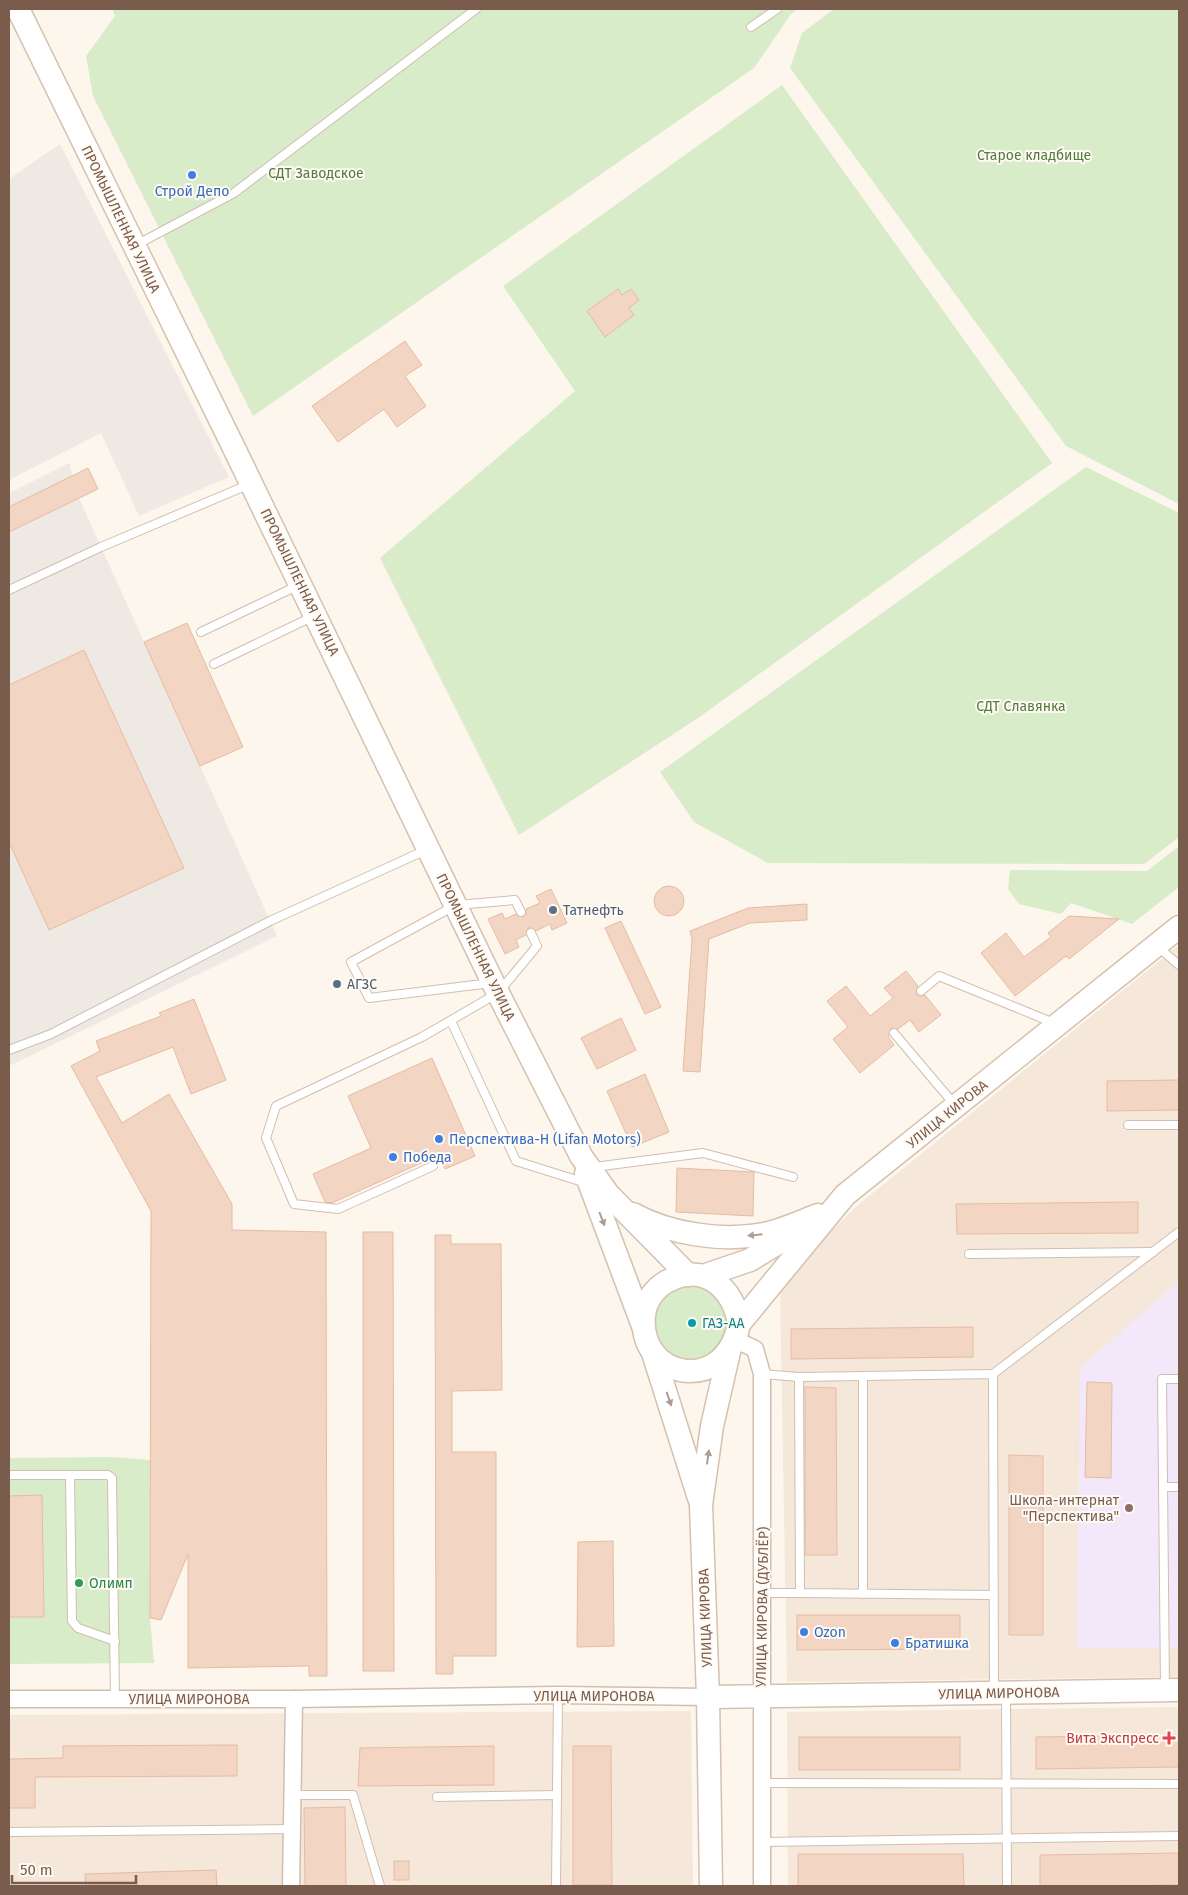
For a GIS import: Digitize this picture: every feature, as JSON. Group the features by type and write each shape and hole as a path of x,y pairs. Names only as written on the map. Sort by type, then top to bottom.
{"main road":[{"name":"ПРОМЫШЛЕННАЯ УЛИЦА","path":"18,9 301,584 586,1170"},
{"name":"УЛИЦА КИРОВА","path":"710,1886 708,1696 701,1505 712,1426 735,1339 845,1195 1179,927"},
{"path":"586,1170 623,1209 696,1276 718,1283 730,1294 737,1308 735,1339 719,1362 706,1369 692,1371 671,1366 653,1353"},
{"path":"586,1170 643,1326 646,1340 653,1353 701,1505"},
{"path":"643,1326 644,1311 655,1291 674,1278 696,1276 750,1260 781,1243 845,1195"},
{"path":"623,1209 645,1221 667,1228 704,1234 741,1236 763,1234 790,1227 818,1215"},
{"name":"УЛИЦА МИРОНОВА","path":"708,1696 1172,1691"}],"street":[{"name":"УЛИЦА КИРОВА (ДУБЛЁР)","path":"735,1339 755,1350 762,1374 763,1593 760,1696 762,1886"},
{"name":"УЛИЦА МИРОНОВА","path":"9,1699 294,1699 558,1695 708,1696"},
{"path":"291,1886 294,1699"}],"lane":[{"path":"134,246 234,193 476,9"},
{"path":"751,27 777,9"},
{"path":"9,590 101,547 251,483"},
{"path":"201,632 301,584"},
{"path":"214,664 316,615"},
{"path":"9,1050 51,1034 270,921 429,848"},
{"path":"496,988 369,998 352,962 456,904 515,900 521,912"},
{"path":"433,1166 338,1209 294,1204 266,1138 276,1106 422,1037 451,1021 496,988 537,946 531,933"},
{"path":"1156,946 1179,965"},
{"path":"922,990 939,976 1058,1025"},
{"path":"451,1021 516,1161 586,1170 703,1153 793,1177"},
{"path":"894,1033 956,1107"},
{"path":"1128,1125 1179,1125"},
{"path":"762,1374 799,1377 993,1374 1179,1232"},
{"path":"968,1254 1153,1252"},
{"path":"993,1374 992,1595 1006,1784 1007,1886"},
{"path":"863,1376 863,1594"},
{"path":"799,1377 800,1593"},
{"path":"1172,1691 1163,1487 1162,1379 1179,1379"},
{"path":"70,1474 72,1620 78,1628 115,1641"},
{"path":"9,1475 108,1475 113,1481 115,1699"},
{"path":"1163,1487 1179,1487"},
{"path":"763,1593 992,1595"},
{"path":"556,1886 558,1695"},
{"path":"760,1783 1179,1784"},
{"path":"292,1796 353,1795 380,1886"},
{"path":"437,1797 557,1795"},
{"path":"9,1832 292,1829"},
{"path":"761,1842 1007,1840 1179,1836"}],"shaded area":[{"path":"60,144 229,477 139,516 101,433 9,480 9,179"},
{"path":"69,463 79,498 277,936 9,1066 9,493"},
{"path":"1179,945 1179,1677 787,1682 780,1291 812,1250 857,1206"},
{"name":"Школа-интернат \"Перспектива\"","path":"1179,1281 1179,1648 1077,1648 1080,1368"},
{"path":"1179,1707 1179,1886 788,1886 787,1712"},
{"path":"691,1711 693,1886 9,1886 9,1715"}],"green space":[{"name":"СДТ Заводское","path":"112,9 798,9 791,14 754,68 253,416 93,96 86,56 115,16"},
{"name":"Старое кладбище","path":"834,9 1179,9 1179,504 1066,446 790,68 802,33"},
{"path":"782,85 1052,463 698,718 519,835 380,558 575,391 503,286"},
{"name":"СДТ Славянка","path":"1086,467 1179,513 1179,837 1144,864 768,863 694,822 660,772"},
{"path":"1179,846 1179,887 1132,924 1071,903 1061,914 1019,904 1008,889 1010,870 1147,871"},
{"path":"690,1286 704,1289 716,1297 724,1309 727,1323 724,1337 716,1349 704,1357 690,1360 676,1357 664,1349 656,1337 653,1323 656,1309 664,1297 676,1289"},
{"name":"Олимп","path":"113,1457 150,1460 150,1618 154,1663 9,1664 9,1458"}],"building":[{"path":"618,289 622,295 631,289 639,300 629,308 634,315 605,337 587,311"},
{"path":"405,341 422,365 405,376 426,406 397,427 384,409 338,442 312,406"},
{"path":"88,468 98,489 9,532 9,507"},
{"path":"187,623 243,747 200,766 144,642"},
{"path":"84,650 184,868 49,930 9,842 9,685"},
{"path":"669,886 680,890 684,901 680,912 669,916 658,912 654,901 658,890"},
{"path":"551,889 567,923 552,930 550,924 536,931 528,928 526,935 516,940 519,947 505,954 488,919 502,913 505,919 516,914 523,917 526,915 526,909 540,903 536,896"},
{"path":"807,904 807,920 750,923 709,939 700,1072 683,1071 692,939 690,931 748,908"},
{"path":"1069,916 1119,919 1069,959 1066,956 1015,996 981,953 1006,933 1024,957 1051,937 1048,933"},
{"path":"621,921 661,1007 645,1014 605,928"},
{"path":"906,971 918,986 916,994 920,996 925,995 941,1015 919,1032 910,1020 898,1029 891,1028 888,1037 894,1045 860,1073 833,1039 848,1027 827,1001 846,986 870,1016 893,998 884,988"},
{"path":"194,999 226,1080 191,1094 173,1047 96,1077 122,1123 169,1094 232,1204 232,1230 326,1232 327,1676 309,1676 309,1666 188,1668 188,1554 161,1620 150,1618 151,1211 71,1066 100,1051 96,1041 161,1016 159,1013"},
{"path":"621,1018 636,1050 597,1069 581,1038"},
{"path":"432,1058 475,1156 445,1169 439,1155 332,1203 325,1202 313,1174 371,1148 348,1096"},
{"path":"645,1074 669,1132 632,1147 607,1091"},
{"path":"1179,1080 1179,1110 1107,1111 1107,1081"},
{"path":"677,1168 754,1172 753,1216 676,1212"},
{"path":"1138,1202 1138,1233 957,1234 956,1204"},
{"path":"363,1232 393,1232 394,1671 363,1671"},
{"path":"435,1235 451,1235 451,1244 501,1244 502,1390 452,1391 452,1452 496,1452 496,1656 453,1656 453,1674 436,1674"},
{"path":"973,1327 973,1357 791,1359 791,1329"},
{"path":"1087,1382 1112,1383 1111,1478 1085,1477"},
{"path":"805,1387 836,1388 837,1555 805,1555"},
{"path":"1009,1455 1043,1456 1043,1635 1009,1635"},
{"path":"42,1495 44,1617 9,1617 9,1496"},
{"path":"613,1541 614,1646 577,1647 578,1542"},
{"path":"797,1615 960,1615 960,1649 797,1650"},
{"path":"1179,1735 1179,1767 1036,1769 1036,1737"},
{"path":"799,1737 960,1737 960,1770 799,1770"},
{"path":"237,1745 237,1776 35,1777 35,1808 9,1808 9,1759 63,1758 63,1746"},
{"path":"494,1746 494,1785 358,1786 360,1748"},
{"path":"573,1746 611,1746 612,1885 573,1885"},
{"path":"345,1807 346,1886 305,1886 304,1808"},
{"path":"1179,1853 1179,1885 1040,1886 1040,1855"},
{"path":"798,1854 963,1854 964,1886 798,1886"},
{"path":"394,1861 409,1861 409,1880 394,1880"},
{"path":"216,1870 217,1886 86,1886 85,1874"}],"place":[{"name":"Строй Депо","path":"192,175"},
{"name":"Татнефть","path":"553,910"},
{"name":"АГЗС","path":"337,984"},
{"name":"Перспектива-Н (Lifan Motors)","path":"439,1139"},
{"name":"Победа","path":"393,1157"},
{"name":"ГАЗ-АА","path":"692,1323"},
{"name":"Школа-интернат \"Перспектива\"","path":"1129,1508"},
{"name":"Олимп","path":"79,1583"},
{"name":"Ozon","path":"804,1632"},
{"name":"Братишка","path":"895,1643"},
{"name":"Вита Экспресс","path":"1169,1738"}]}
